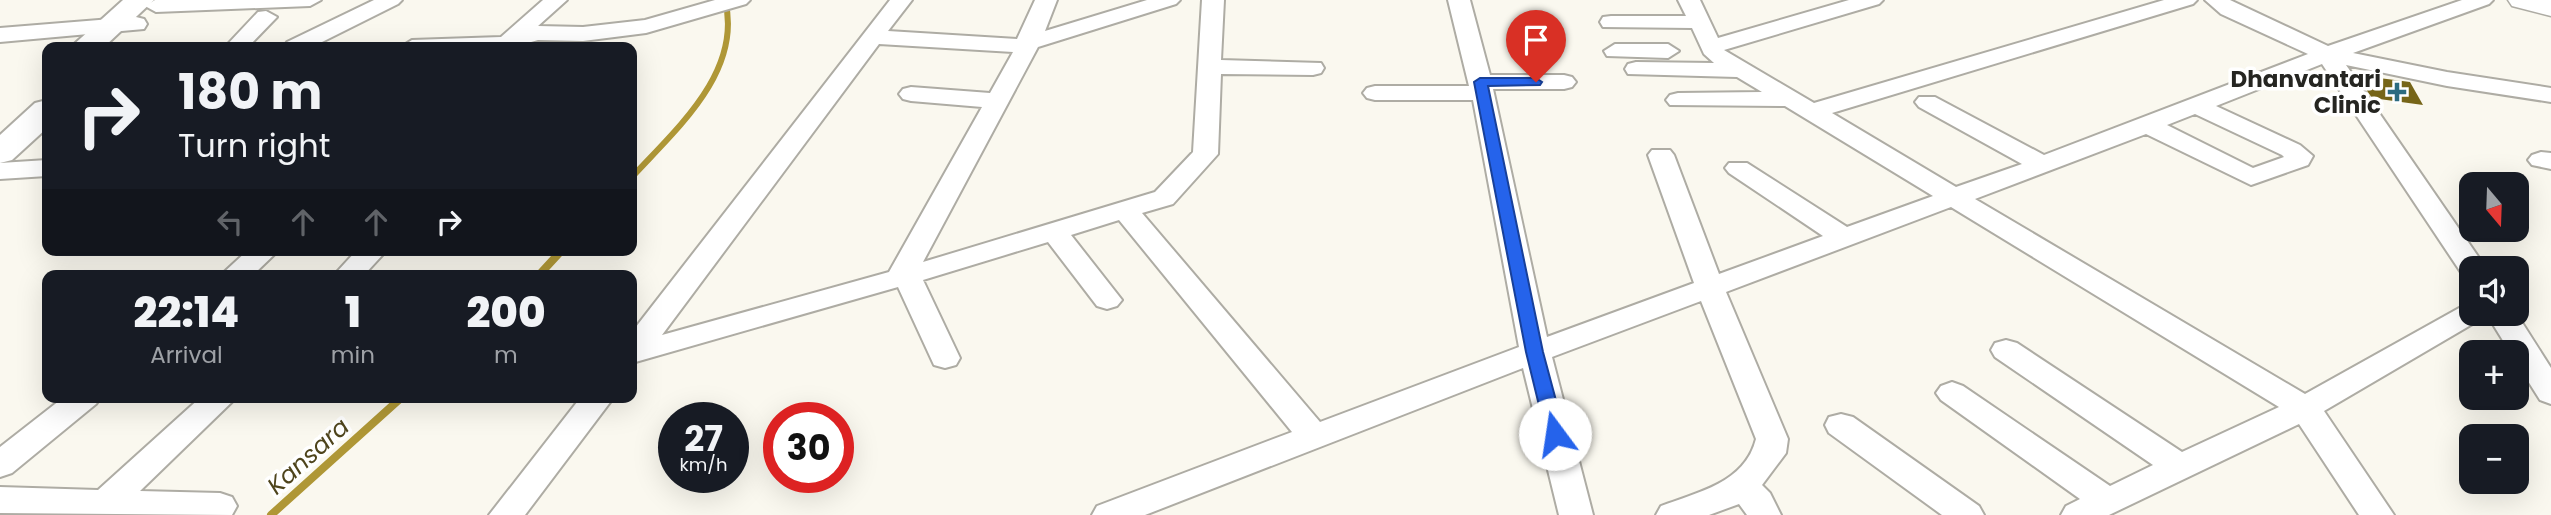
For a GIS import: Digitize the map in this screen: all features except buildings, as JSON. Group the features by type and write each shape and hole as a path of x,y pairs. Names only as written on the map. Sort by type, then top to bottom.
{"highway":[{"path":"94,42 136,17"},
{"path":"0,153 30,122 42,93"}],"main road":[{"path":"2521,0 2551,8"}],"street":[{"path":"0,35 136,17 310,0"},
{"path":"289,42 327,0"},
{"path":"305,42 391,0"},
{"path":"507,42 556,0"},
{"path":"511,42 536,33 579,41 646,26 739,0"},
{"path":"637,346 901,0"},
{"path":"903,277 1029,43 1046,0"},
{"path":"873,37 1018,46 1169,0"},
{"path":"637,352 903,277 1164,198 1205,154 1213,0"},
{"path":"1460,0 1482,88 1535,352 1576,515"},
{"path":"1615,51 1712,49 1872,0"},
{"path":"1678,100 1800,106 2187,0 2223,5 2327,54 2447,79 2551,95"},
{"path":"1109,515 1535,352 2043,165 2327,54 2482,0"},
{"path":"1611,22 1694,11 1712,49 1742,70 2305,408 2377,515"},
{"path":"241,42 266,17"},
{"path":"2327,54 2464,256"},
{"path":"1209,67 1313,68"},
{"path":"1636,69 1742,70"},
{"path":"1375,93 1564,82"},
{"path":"911,94 997,101"},
{"path":"1927,102 2043,165"},
{"path":"2147,125 2251,177 2299,160 2300,156 2291,150 2196,106"},
{"path":"1661,155 1710,288 1772,439 1769,453 1740,490 1673,515"},
{"path":"0,171 42,168"},
{"path":"1738,168 1845,238"},
{"path":"1125,210 1314,437"},
{"path":"1054,232 1107,300"},
{"path":"241,270 258,256"},
{"path":"353,270 367,256"},
{"path":"903,277 945,358"},
{"path":"1952,393 2093,508 2305,408 2459,320"},
{"path":"2509,326 2551,393"},
{"path":"2006,350 2180,467"},
{"path":"0,465 78,403"},
{"path":"106,503 214,403"},
{"path":"506,515 593,403"},
{"path":"1841,425 1967,515"},
{"path":"1740,490 1751,493 1759,501 1764,515"},
{"path":"0,500 220,506"}],"waterway":[{"name":"Kansara","path":"637,172 686,119 715,75 724,51 728,26 725,0"},
{"name":"Kansara","path":"544,270 556,256"},
{"name":"Kansara","path":"271,515 395,403"}],"place":[{"name":"Dhanvantari Clinic","path":"2397,92"}],"route":[{"path":"1536,82 1480,82 1492,129 1535,352 1555,434"}]}
